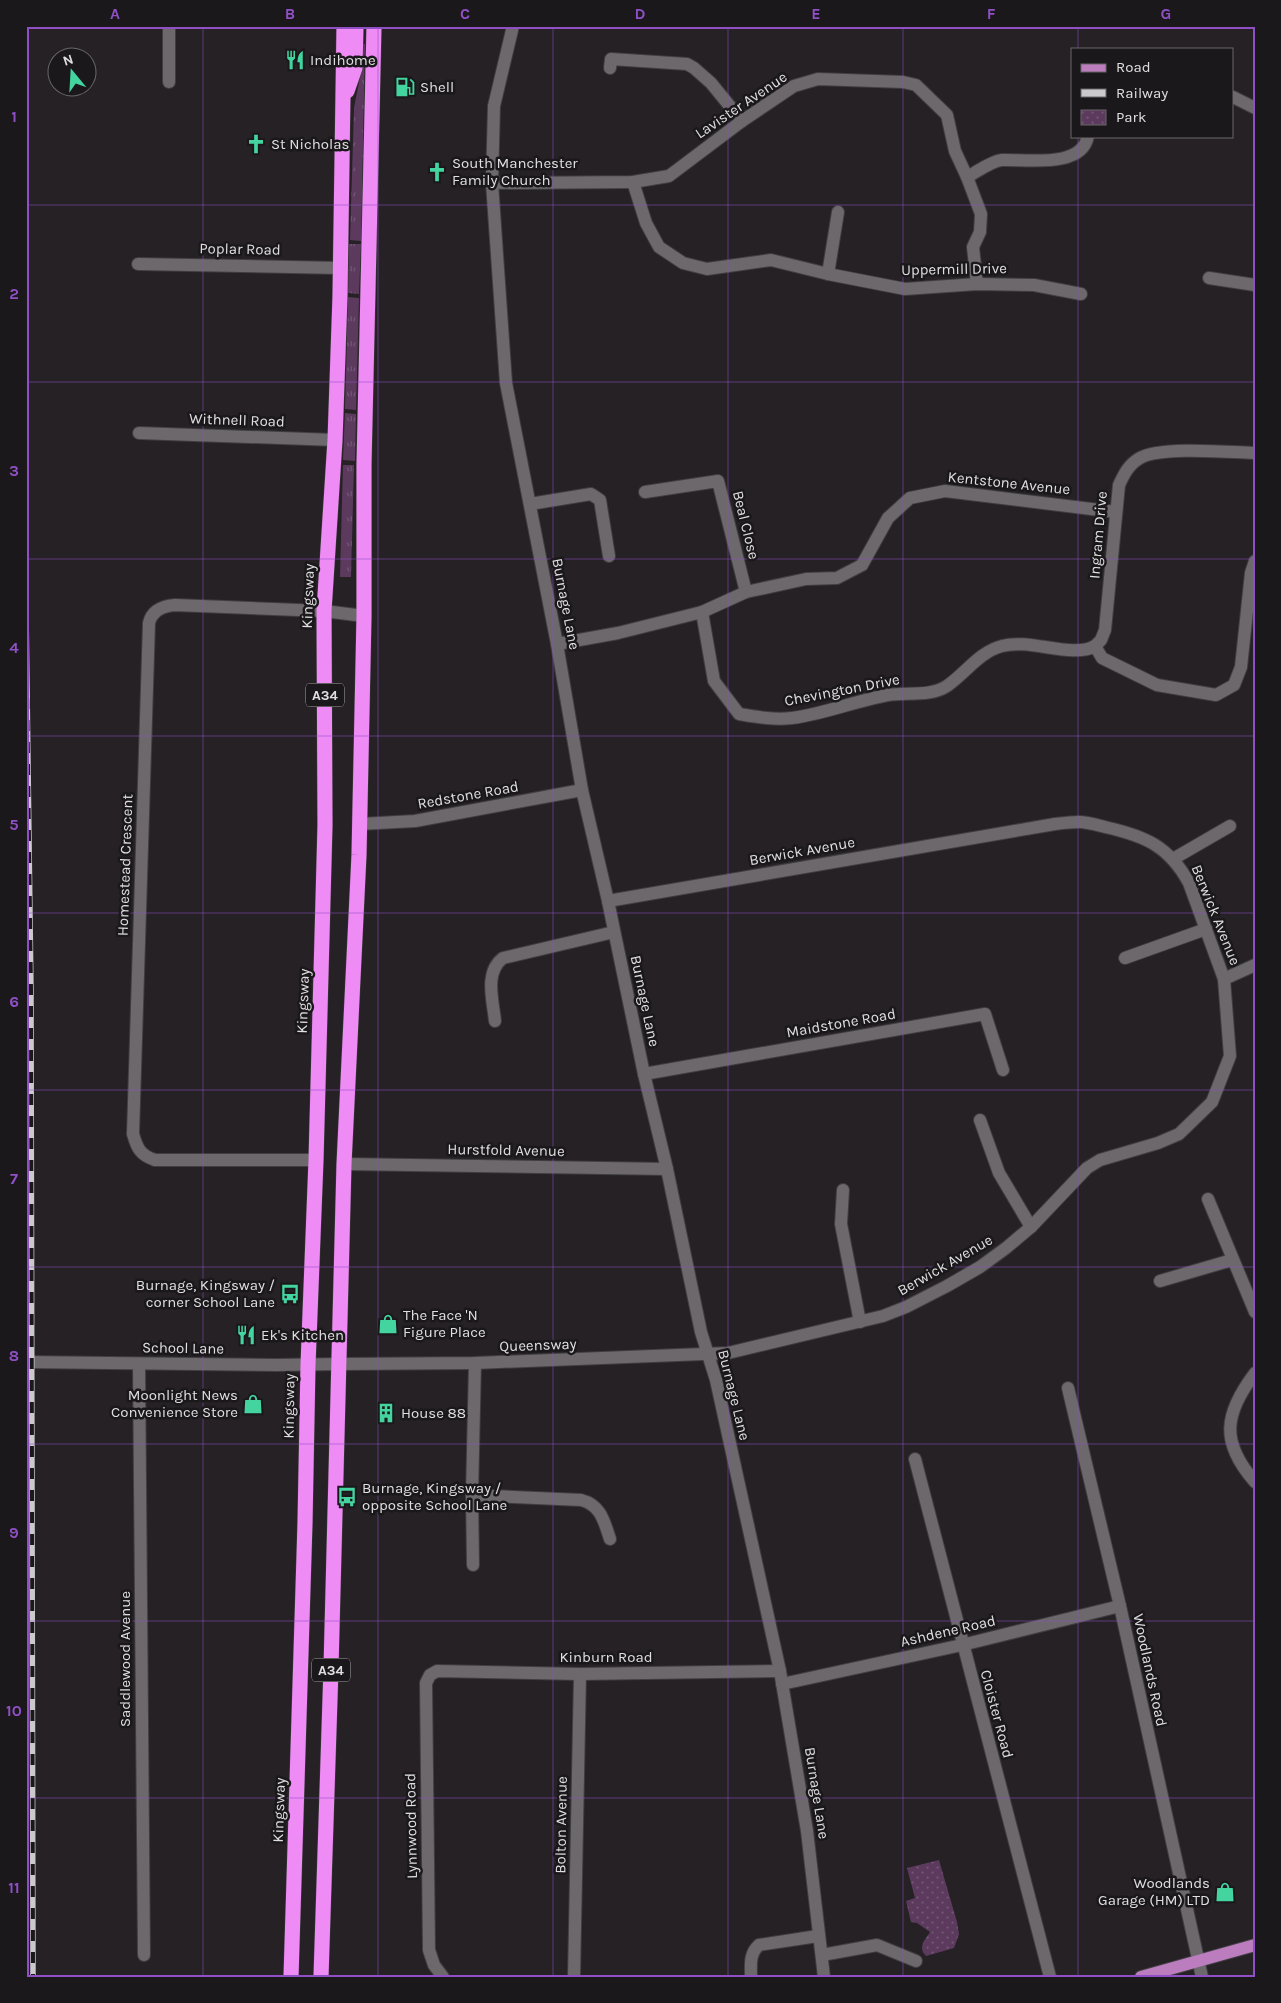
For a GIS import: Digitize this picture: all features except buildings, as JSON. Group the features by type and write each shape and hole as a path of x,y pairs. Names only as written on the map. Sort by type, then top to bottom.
{"highway":[{"name":"Kingsway","path":"291,1977 325,825 324,611 335,440 344,26"},
{"path":"343,102 355,68 356,32 374,32"},
{"name":"A34","path":"321,1977 340,1364 344,1164 360,824 364,616 364,456 374,32"}],"main road":[{"path":"1141,1977 1255,1945"}],"street":[{"path":"169,26 169,82"},
{"name":"Burnage Lane","path":"513,26 494,106 492,183 506,383 557,644 582,790 608,902 644,1074 667,1169 701,1332 716,1380 781,1678 807,1831 824,1977"},
{"path":"610,68 610,59 687,64 706,78 742,121"},
{"name":"Lavister Avenue","path":"492,183 633,182 669,176 742,121 794,86 818,79 903,82 916,85 947,116 955,152 968,177 981,214 980,232 973,248 977,284"},
{"path":"1234,98 1255,108"},
{"path":"968,177 1000,160 1055,161 1083,148 1088,138"},
{"name":"Uppermill Drive","path":"633,182 646,223 659,247 683,263 707,268 772,260 828,274 906,289 977,284 1034,285 1081,294"},
{"path":"828,274 838,212"},
{"name":"Poplar Road","path":"138,264 340,268"},
{"path":"1209,278 1255,285"},
{"name":"Withnell Road","path":"138,433 335,440"},
{"name":"Ingram Drive","path":"1095,646 1101,640 1105,630 1119,485 1126,470 1140,458 1159,451 1255,453"},
{"name":"Beal Close","path":"645,492 718,481 746,592"},
{"name":"Kentstone Avenue","path":"557,644 618,633 702,612 746,592 806,579 837,578 862,565 888,518 910,498 945,491 1116,512"},
{"path":"530,504 591,494 600,500 609,556"},
{"path":"1095,646 1102,658 1157,685 1216,695 1234,685 1241,667 1250,573 1255,561"},
{"name":"Homestead Crescent","path":"316,1160 155,1160 144,1156 137,1147 133,1134 150,619 154,612 175,604 324,611 364,616"},
{"name":"Chevington Drive","path":"702,612 714,682 739,714 763,719 792,718 889,695 926,693 946,686 988,652 1003,645 1024,644 1087,650 1095,646"},
{"name":"Redstone Road","path":"360,824 415,821 582,790"},
{"name":"Berwick Avenue","path":"608,902 1080,822 1134,834 1158,847 1173,859 1189,883 1224,978 1230,1056 1212,1102 1179,1134 1158,1143 1100,1160 1087,1168 1031,1227 1006,1248 980,1267 906,1307 860,1322 728,1353 708,1353"},
{"path":"1173,859 1230,826"},
{"path":"1125,958 1206,929"},
{"path":"495,1021 491,987 492,973 494,967 503,958 614,932"},
{"path":"1224,978 1255,965"},
{"name":"Maidstone Road","path":"644,1074 985,1014 1003,1070"},
{"path":"980,1120 999,1173 1031,1227"},
{"name":"Hurstfold Avenue","path":"344,1164 667,1169"},
{"path":"843,1190 841,1224 860,1322"},
{"path":"1208,1200 1255,1312"},
{"path":"1160,1281 1232,1260"},
{"name":"Queensway","path":"340,1364 475,1363 708,1353"},
{"name":"School Lane","path":"26,1362 340,1364"},
{"path":"473,1565 472,1495 475,1363"},
{"name":"Saddlewood Avenue","path":"139,1364 144,1955"},
{"path":"1255,1373 1239,1394 1229,1421 1233,1448 1243,1469 1255,1482"},
{"name":"Woodlands Road","path":"1068,1388 1120,1606 1202,1977"},
{"name":"Cloister Road","path":"915,1459 1050,1977"},
{"path":"472,1495 590,1502 595,1505 601,1516 610,1539"},
{"name":"Ashdene Road","path":"781,1678 962,1645 1120,1606"},
{"name":"Kinburn Road","path":"432,1673 437,1671 781,1678"},
{"name":"Lynnwood Road","path":"432,1673 426,1683 429,1950 431,1959 443,1977"},
{"name":"Bolton Avenue","path":"574,1977 580,1674"},
{"path":"751,1977 750,1958 758,1945 818,1936"},
{"path":"822,1955 876,1945 916,1961"}],"green space":[{"path":"362,44 365,44 361,241 350,240 354,108 362,67"},
{"path":"349,244 361,244 359,294 348,293"},
{"path":"348,297 359,298 356,410 345,409"},
{"path":"345,413 356,414 355,461 343,460"},
{"path":"343,465 354,465 351,577 340,577"},
{"path":"939,1860 959,1934 954,1948 926,1956 922,1947 930,1932 917,1923 911,1922 906,1901 915,1898 907,1868"}],"railway":[{"path":"26,610 31,990 33,1977"}],"place":[{"name":"Indihome","path":"295,60"},
{"name":"Shell","path":"405,87"},
{"name":"St Nicholas","path":"256,144"},
{"name":"South Manchester Family Church","path":"437,172"},
{"name":"Burnage, Kingsway / corner School Lane","path":"290,1294"},
{"name":"The Face 'N Figure Place","path":"388,1324"},
{"name":"Ek's Kitchen","path":"246,1335"},
{"name":"Moonlight News Convenience Store","path":"253,1404"},
{"name":"House 88","path":"386,1413"},
{"name":"Burnage, Kingsway / opposite School Lane","path":"347,1497"},
{"name":"Woodlands Garage (HM) LTD","path":"1225,1892"}]}
